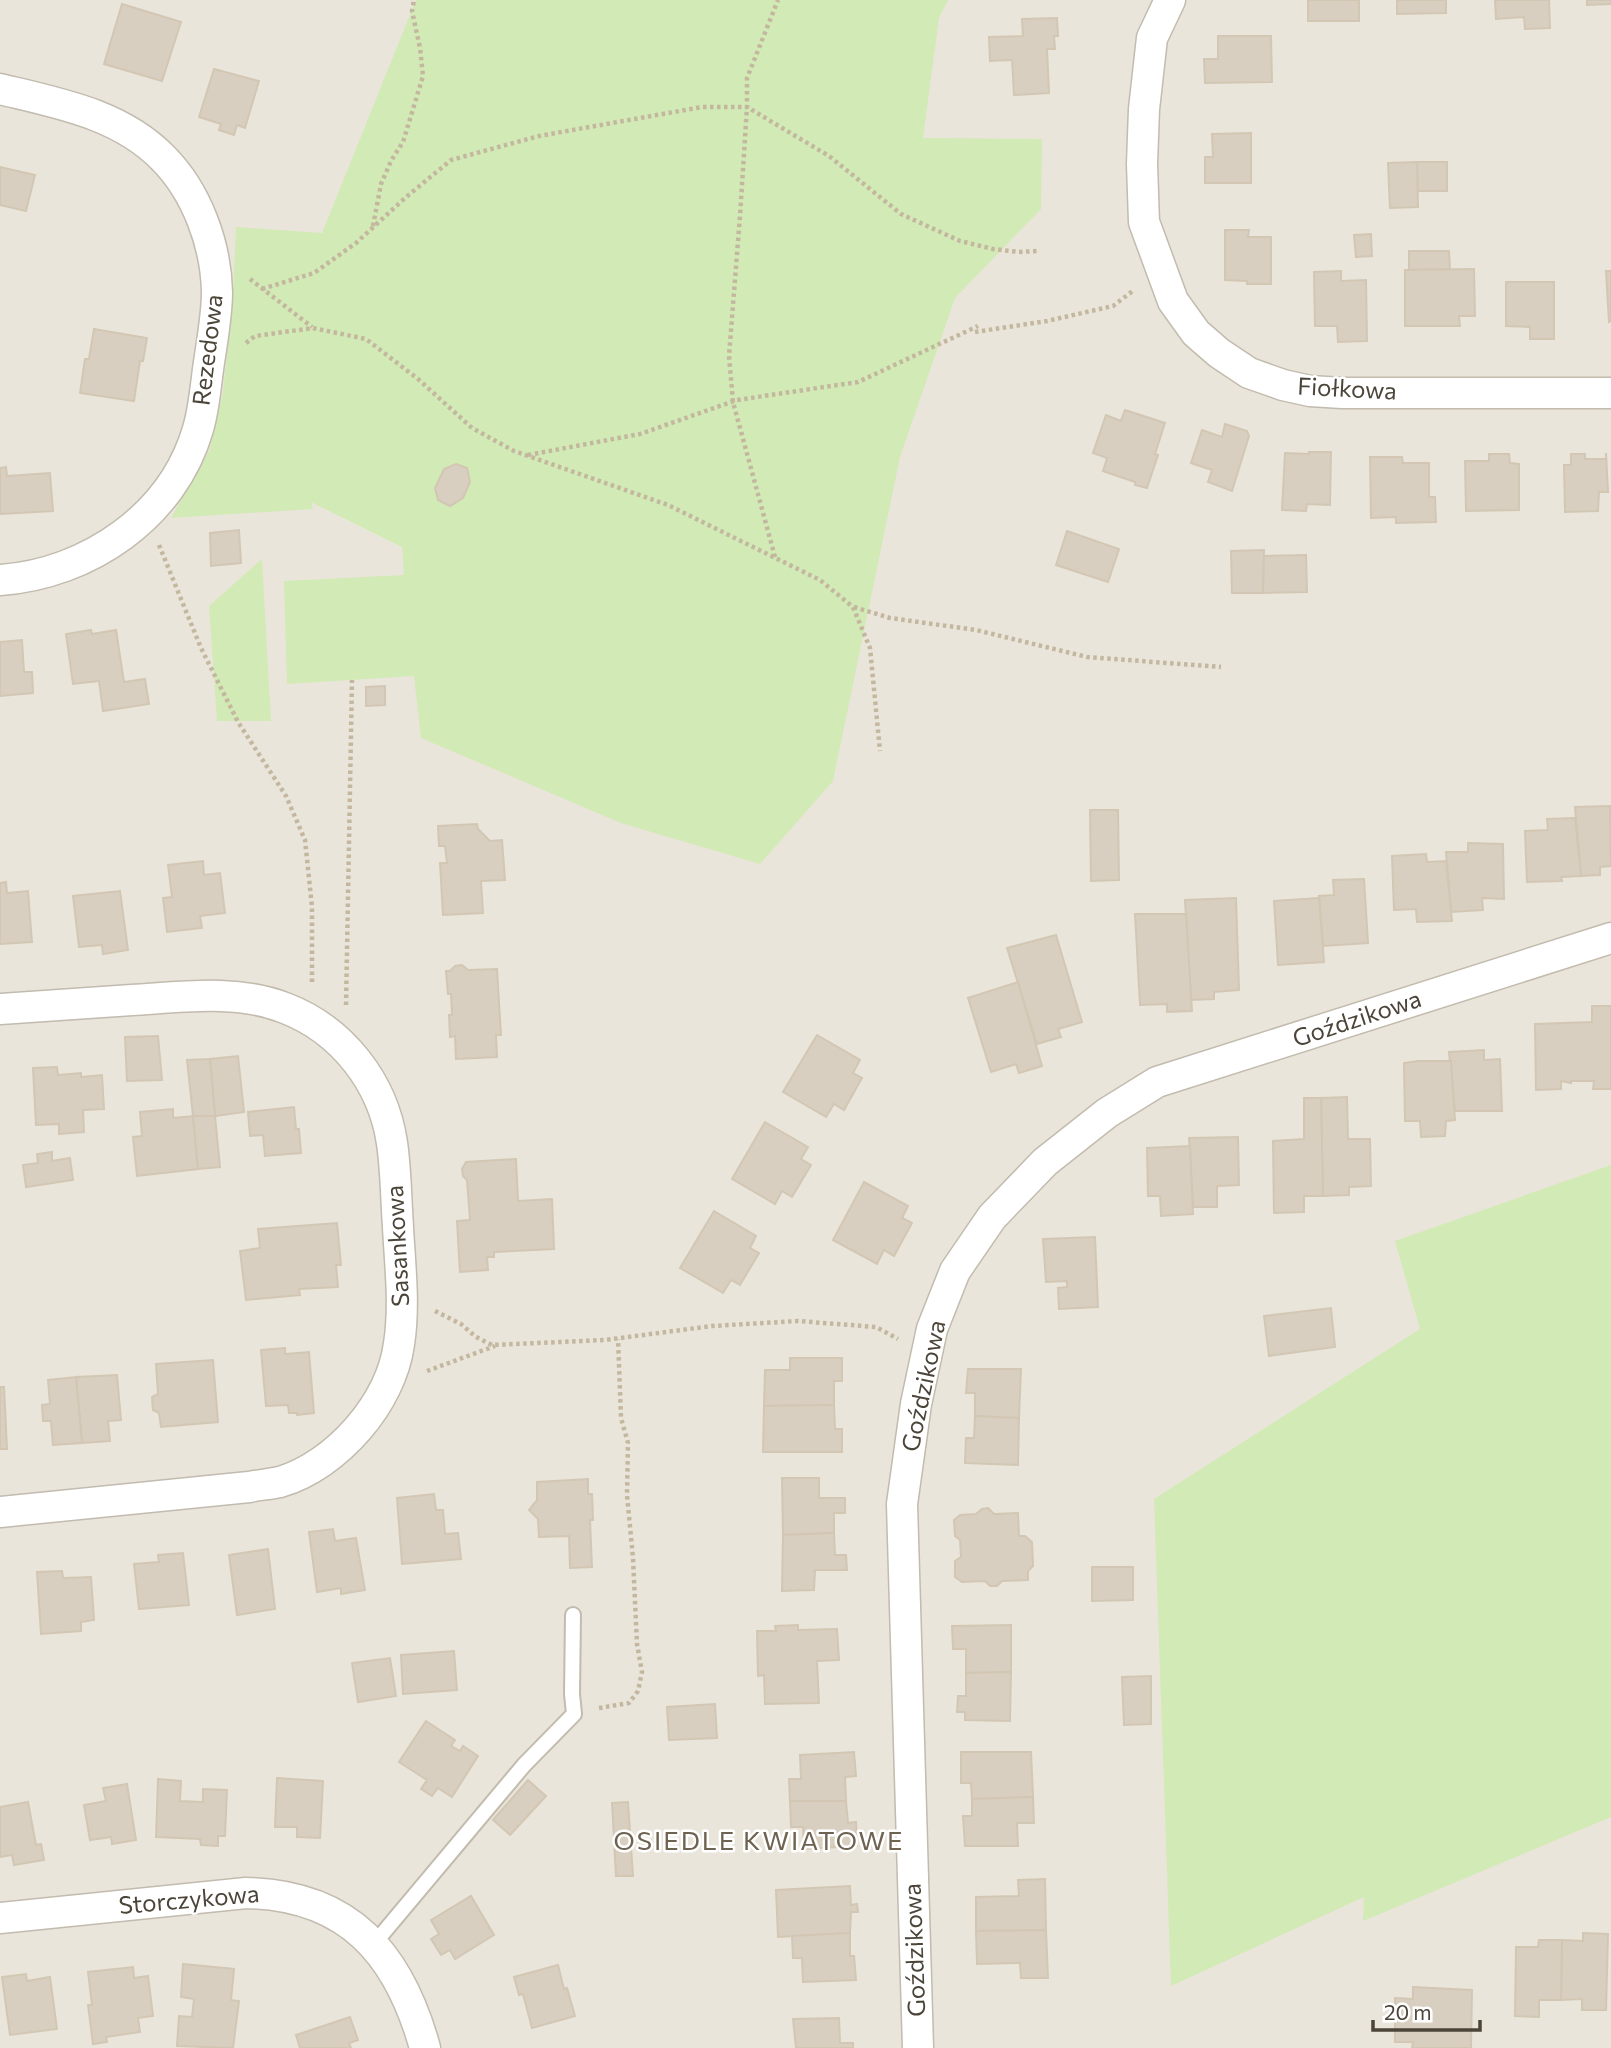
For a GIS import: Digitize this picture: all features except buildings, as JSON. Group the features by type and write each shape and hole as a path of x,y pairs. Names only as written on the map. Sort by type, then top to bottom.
{"street":[{"name":"Fiołkowa","path":"1170,0 1152,38 1144,108 1144,222 1172,301 1196,333 1219,353 1249,373 1283,386 1310,391 1611,393"},
{"name":"Rezedowa","path":"0,89 111,120 163,157 184,182 200,216 214,252 217,294 198,428 185,461 167,490 147,515 119,539 86,559 47,572 0,580"},
{"name":"Goździkowa","path":"918,2048 902,1504 926,1355 932,1329 955,1271 992,1217 1045,1162 1107,1113 1157,1082 1611,938"},
{"name":"Sasankowa","path":"0,1009 232,996 286,1008 311,1021 345,1047 372,1081 383,1107 392,1142 403,1305 399,1347 388,1381 372,1411 350,1437 325,1460 280,1482 249,1487 0,1512"},
{"name":"Storczykowa","path":"0,1918 221,1895 271,1893 290,1897 326,1909 342,1918 359,1930 373,1945 391,1966 404,1988 414,2010 425,2048"}],"lane":[{"path":"373,1945 524,1765 574,1713 573,1615"}],"path":[{"path":"373,227 381,184 403,142 423,76 421,48 412,11 414,0"},
{"path":"775,558 733,402 729,356 747,78 778,0"},
{"path":"262,289 314,273 356,243 451,160 539,136 702,107 747,107 829,156 901,214 960,241 993,250 1037,251"},
{"path":"210,242 262,289 313,328"},
{"path":"975,332 1047,321 1113,306 1135,289 1166,281"},
{"path":"527,456 640,434 733,402 858,382 978,326"},
{"path":"207,369 255,336 313,328 366,339 418,379 472,428 514,451 668,505 820,580 853,607 890,618 976,630 1087,657 1221,667"},
{"path":"147,515 201,648 238,722 286,796 305,840 312,907 311,1021"},
{"path":"853,607 870,648 880,751"},
{"path":"345,1047 352,680"},
{"path":"402,1294 461,1324 476,1337 492,1345 618,1339 712,1326 798,1321 876,1327 926,1355"},
{"path":"574,1713 629,1703 638,1691 642,1672 637,1644 627,1495 628,1443 621,1418 618,1339"},
{"path":"388,1381 414,1376 499,1345"}],"shaded area":[{"path":"0,0 1611,0 1611,2048 0,2048"}],"green space":[{"path":"416,0 948,0 939,18 923,138 1042,139 1041,209 955,298 900,457 833,781 760,864 621,823 421,738 414,676 287,684 284,581 404,575 402,547 311,502 313,509 171,518 209,451 223,393 233,293 236,227 322,233"},
{"path":"262,559 271,721 217,721 209,606"},
{"path":"1611,1165 1611,1817 1363,1921 1364,1897 1171,1986 1154,1499 1420,1329 1395,1241"}],"district":[{"name":"OSIEDLE KWIATOWE","path":"759,1841"}]}
